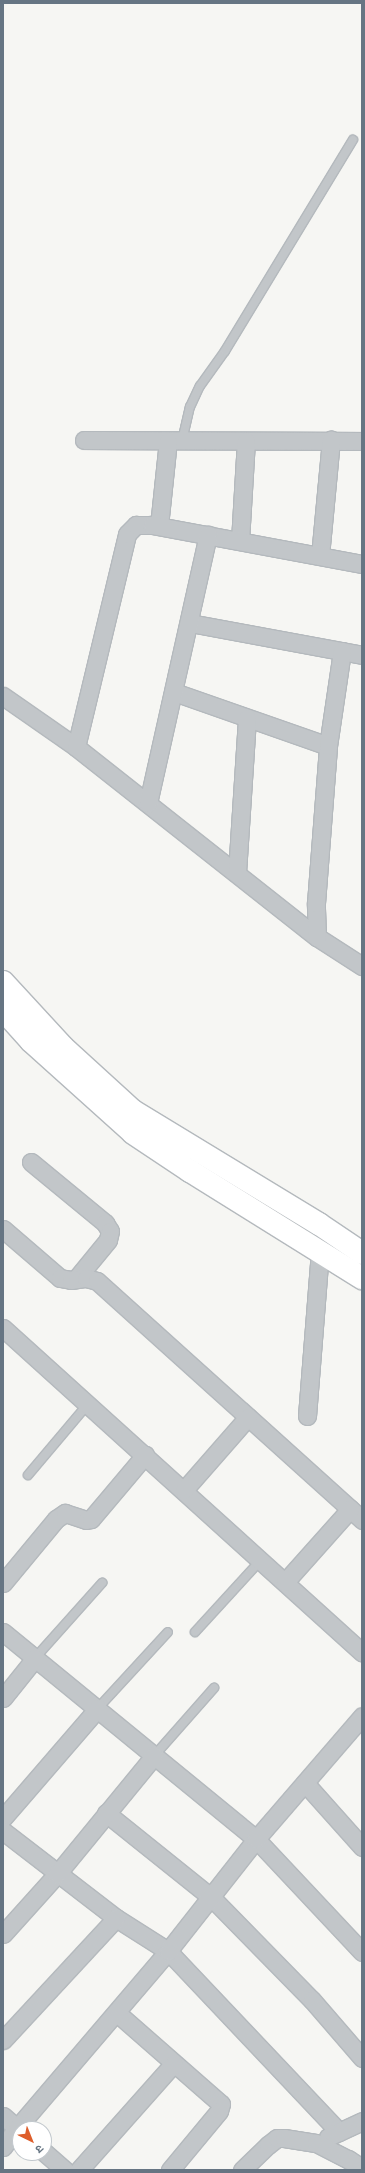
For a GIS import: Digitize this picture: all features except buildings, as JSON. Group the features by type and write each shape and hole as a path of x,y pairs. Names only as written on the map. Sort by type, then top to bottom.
{"main road":[{"path":"3,982 64,1048 133,1111 319,1224 362,1254"},
{"path":"3,1010 31,1041 133,1133 190,1171 320,1250 362,1278"}],"street":[{"path":"84,440 362,441"},
{"path":"320,556 331,440"},
{"path":"159,526 175,441"},
{"path":"240,541 246,441"},
{"path":"76,746 127,534 136,526 159,526 362,564"},
{"path":"148,803 190,623 208,535"},
{"path":"190,623 362,655"},
{"path":"317,937 316,903 328,746 342,651"},
{"path":"174,692 328,746"},
{"path":"3,696 76,746 335,951 362,966"},
{"path":"236,873 247,718"},
{"path":"31,1162 105,1223 110,1231 108,1240 76,1279"},
{"path":"3,1229 60,1278 86,1278 97,1281 356,1515 285,1582"},
{"path":"307,1416 320,1250"},
{"path":"3,1328 362,1652"},
{"path":"184,1490 248,1417"},
{"path":"3,1583 56,1519 65,1513 86,1520 91,1519 145,1455"},
{"path":"3,1632 98,1708 154,1756 256,1839 359,1945"},
{"path":"3,1698 35,1658"},
{"path":"3,1818 98,1708"},
{"path":"26,2121 168,1951 256,1839 362,1716"},
{"path":"3,1934 57,1874 154,1756"},
{"path":"305,1783 362,1847"},
{"path":"106,1813 211,1897 312,2000 362,2058"},
{"path":"3,1831 116,1918 168,1951 339,2132"},
{"path":"3,2040 116,1918"},
{"path":"116,2013 219,2101 221,2107 170,2170"},
{"path":"78,2170 174,2064"},
{"path":"3,2116 12,2124"},
{"path":"316,2143 362,2122"},
{"path":"3,2148 12,2137"},
{"path":"242,2170 277,2138 316,2143 342,2164 362,2168"},
{"path":"52,2159 65,2170"}],"lane":[{"path":"175,441 200,386 224,351 353,140"},
{"path":"28,1475 88,1404"},
{"path":"195,1632 261,1560"},
{"path":"35,1658 102,1583"},
{"path":"98,1708 168,1632"},
{"path":"154,1756 214,1688"}]}
